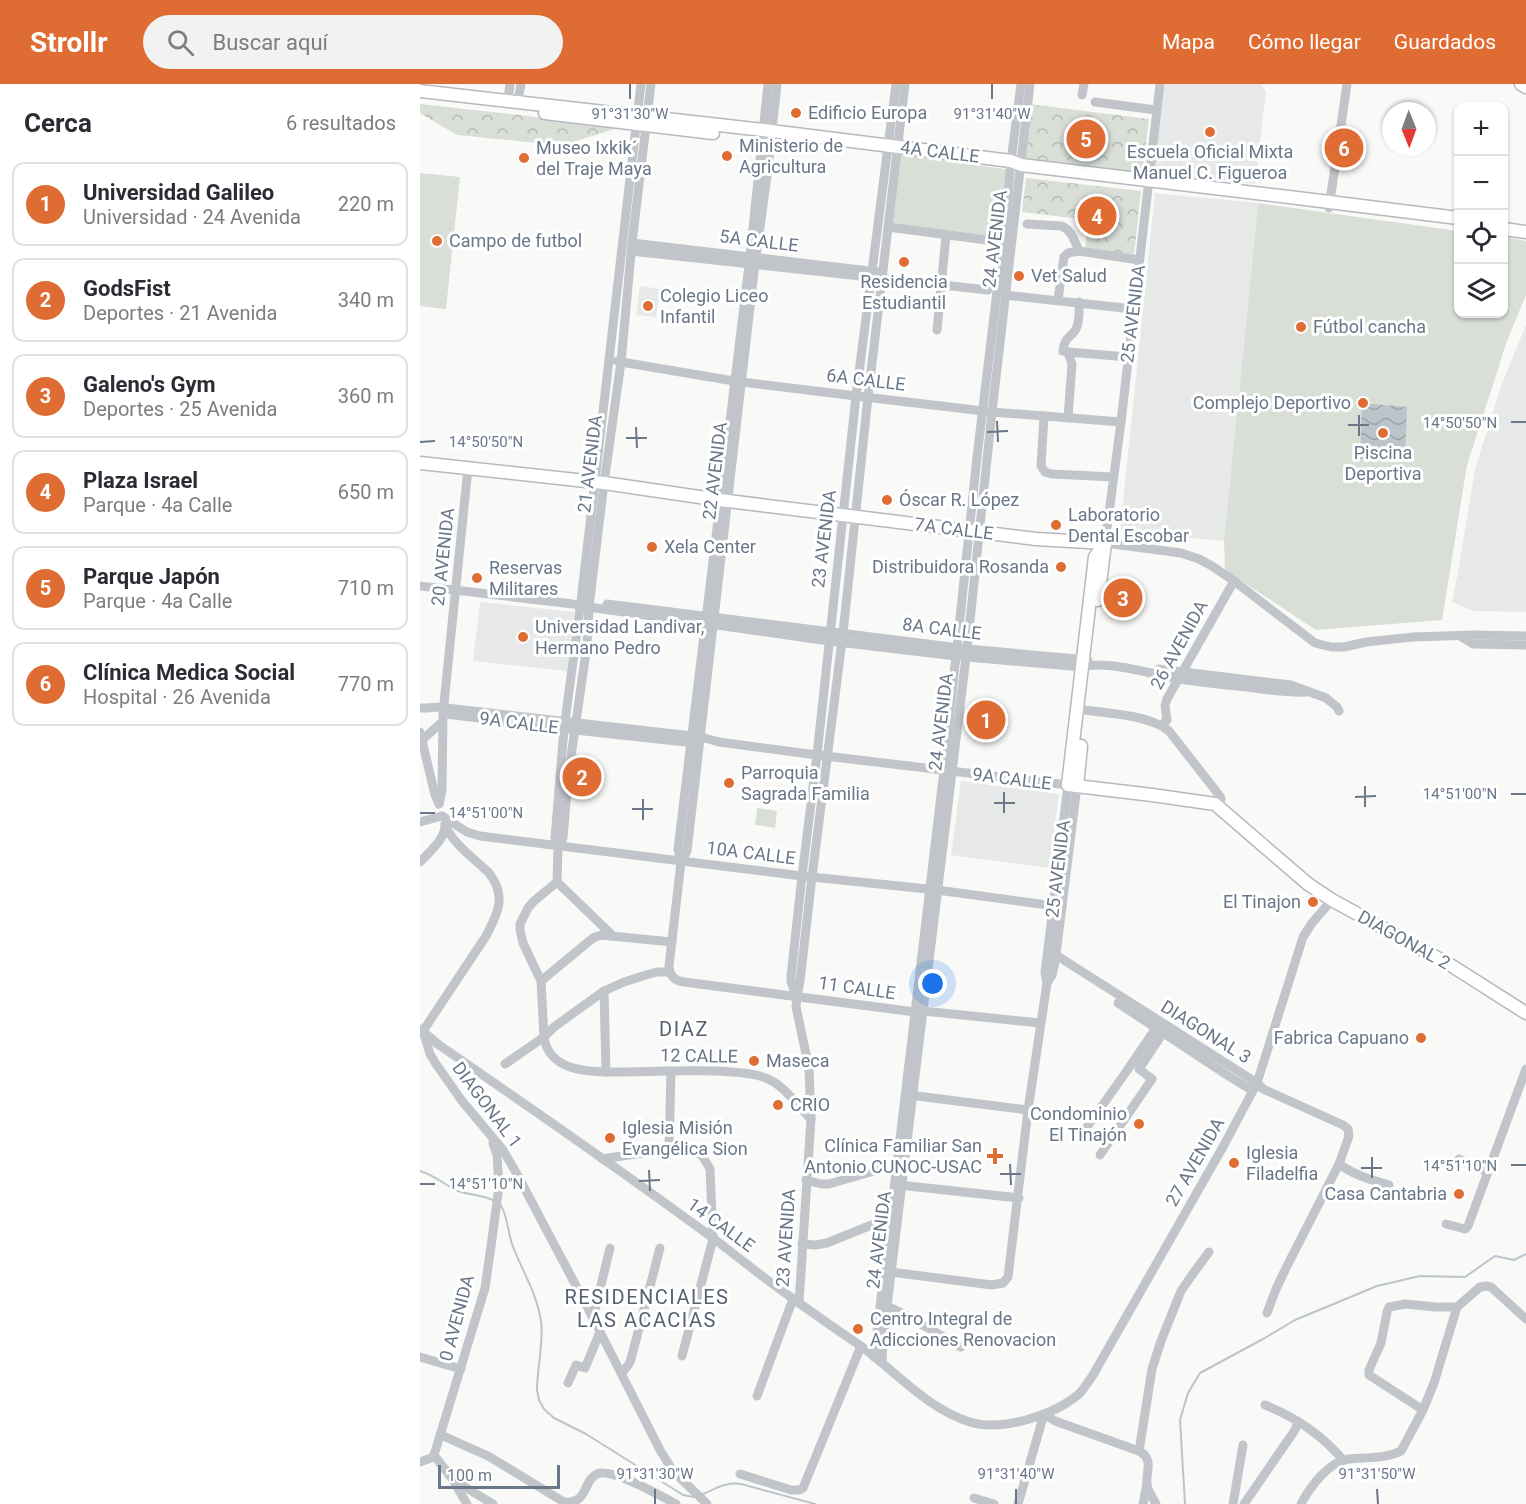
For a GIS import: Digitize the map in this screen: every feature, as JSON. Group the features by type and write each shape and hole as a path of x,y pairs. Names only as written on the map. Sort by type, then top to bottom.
{"main road":[{"path":"1521,84 1526,87"},
{"name":"4A CALLE","path":"420,91 513,101 642,120 1454,222"},
{"name":"4A CALLE","path":"420,99 642,120"},
{"name":"4A CALLE","path":"1329,205 1454,218"},
{"path":"1508,225 1526,227"},
{"path":"1508,230 1526,232"},
{"name":"7A CALLE","path":"420,463 599,483 975,532 1036,539 1105,543"},
{"name":"25 AVENIDA","path":"1072,786 1085,710 1095,557 1105,543"},
{"name":"25 AVENIDA","path":"1072,786 1087,663"},
{"name":"9A CALLE","path":"1072,786 1215,804 1284,864"},
{"name":"DIAGONAL 2","path":"1284,864 1332,900 1452,966 1526,1013"}],"street":[{"path":"510,84 513,101"},
{"path":"513,101 521,84"},
{"name":"21 AVENIDA","path":"599,483 621,362 642,120 641,84"},
{"name":"21 AVENIDA","path":"557,882 558,847 555,837 565,725 599,483 610,357 642,120 651,84"},
{"name":"22 AVENIDA","path":"767,135 768,84"},
{"name":"22 AVENIDA","path":"670,974 681,861 687,851 709,620 767,135 777,84"},
{"name":"23 AVENIDA","path":"807,876 829,636 868,397 883,275 896,84"},
{"name":"23 AVENIDA","path":"757,1396 796,1301 811,1119 809,1068 791,976 828,756 842,638 856,396 872,274 905,84"},
{"name":"24 AVENIDA","path":"987,411 1005,295 1021,84"},
{"name":"24 AVENIDA","path":"1016,167 1030,84"},
{"path":"1082,95 1084,84"},
{"name":"25 AVENIDA","path":"1105,543 1160,84"},
{"path":"1329,205 1347,84"},
{"path":"1095,102 1156,110"},
{"path":"1027,224 1066,228 1070,231 1079,251"},
{"path":"888,227 1008,242"},
{"path":"938,330 946,235"},
{"name":"24 AVENIDA","path":"874,1357 891,1217 901,1166 948,771 975,532 996,291 1008,242"},
{"name":"5A CALLE","path":"632,247 883,275 988,290"},
{"path":"1058,300 1064,257 1068,253 1079,251 1139,260"},
{"path":"1005,295 1133,309"},
{"path":"1079,302 1076,329 1066,339 1063,351 1128,357"},
{"path":"1068,352 1072,364 1068,418"},
{"name":"6A CALLE","path":"610,357 621,362 738,381 987,411 1121,422"},
{"path":"1044,416 1041,466 1045,472 1113,477"},
{"name":"20 AVENIDA","path":"439,804 442,781 441,712 466,468"},
{"name":"7A CALLE","path":"1105,543 1181,553 1199,559 1234,581 1315,643 1331,647 1413,637 1473,634 1526,636"},
{"name":"26 AVENIDA","path":"1166,728 1165,702 1234,581"},
{"name":"8A CALLE","path":"420,586 583,604 961,653 1087,663 1250,684 1288,693 1307,692 1326,699 1340,711"},
{"name":"21 AVENIDA","path":"558,847 563,838 568,777 587,645 583,604"},
{"name":"7A CALLE","path":"1460,636 1473,644 1526,645"},
{"name":"9A CALLE","path":"423,708 441,712 719,742 1072,786"},
{"path":"1085,710 1154,721 1166,728 1219,795 1220,807"},
{"path":"421,738 441,712"},
{"name":"20 AVENIDA","path":"421,738 435,795 444,820"},
{"name":"25 AVENIDA","path":"891,1272 992,1285 1003,1283 1008,1276 1047,983 1045,973 1051,958 1072,786"},
{"path":"420,822 444,820"},
{"path":"420,862 445,832 444,820"},
{"path":"422,1030 486,936 499,906 498,888 494,879 450,836 444,820"},
{"name":"10A CALLE","path":"444,820 473,835 558,847 1057,906"},
{"path":"544,1038 542,981 523,943 520,930 520,924 528,908 557,882 612,935"},
{"name":"27 AVENIDA","path":"1044,1414 1055,1410 1085,1387 1224,1145 1255,1087 1303,937 1332,900"},
{"path":"542,981 593,938 601,935 672,942"},
{"name":"DIAGONAL 3","path":"1051,958 1255,1087"},
{"name":"DIAGONAL 3","path":"1051,958 1159,1030 1255,1087 1343,1125 1349,1132 1339,1164"},
{"name":"11 CALLE","path":"505,1064 544,1038 554,1027 604,991 657,972 670,974 676,981 796,997 1040,1023"},
{"path":"604,991 606,1072"},
{"name":"DIAGONAL 1","path":"422,1030 433,1059 462,1101 503,1150 518,1176 660,1450 673,1471 707,1504"},
{"name":"14 CALLE","path":"422,1030 439,1046 602,1159 861,1346 930,1402 952,1415 985,1425 1002,1424 1044,1414"},
{"path":"1085,1130 1144,1047 1159,1030"},
{"path":"1100,1155 1152,1079 1139,1069 1159,1030"},
{"name":"12 CALLE","path":"544,1038 552,1055 569,1066 587,1070 730,1072 764,1077 780,1087 811,1119"},
{"path":"1446,1224 1466,1228 1468,1226 1526,1068"},
{"path":"669,1149 671,1071"},
{"path":"909,1095 1029,1110"},
{"name":"0 AVENIDA","path":"435,1455 485,1288 499,1186 497,1155 486,1130"},
{"path":"602,1159 669,1149 694,1149 709,1166 713,1239 682,1356"},
{"path":"1459,1159 1487,1172"},
{"path":"1268,1313 1286,1268 1339,1164 1357,1174 1389,1185"},
{"path":"806,1180 829,1184 901,1166"},
{"path":"898,1185 1019,1198"},
{"name":"24 AVENIDA","path":"882,1363 898,1185"},
{"path":"802,1244 827,1243 891,1217"},
{"path":"593,1318 610,1248"},
{"path":"621,1373 631,1359 660,1248"},
{"path":"1139,1451 1152,1369 1161,1341 1181,1291 1209,1252"},
{"path":"1301,1504 1319,1479 1343,1460 1379,1457 1400,1452 1407,1443 1434,1383 1457,1307 1480,1287 1491,1287 1526,1319"},
{"path":"1423,1410 1370,1375 1369,1370 1381,1343 1387,1312 1389,1307 1405,1304 1457,1307"},
{"path":"887,1306 961,1347"},
{"path":"568,1383 576,1365 585,1368 600,1332"},
{"path":"740,1474 791,1490 803,1488 861,1346"},
{"path":"420,1357 460,1369"},
{"path":"1265,1405 1298,1422 1322,1439 1343,1460"},
{"path":"1018,1504 1044,1414 1055,1421 1145,1455 1147,1484 1143,1504"},
{"path":"1244,1504 1295,1430 1298,1422"},
{"path":"441,1435 474,1448 564,1502 572,1503 579,1500 595,1476 602,1473 628,1481 676,1504"},
{"path":"1233,1504 1243,1445"},
{"path":"420,1462 435,1455 467,1504"},
{"path":"453,1480 493,1504"},
{"path":"1147,1484 1156,1504"},
{"path":"974,1498 994,1504"}],"shaded area":[{"name":"Escuela Oficial Mixta Manuel C. Figueroa","path":"1165,84 1261,84 1266,92 1255,184 1154,172"},
{"path":"1155,193 1258,203 1224,541 1120,531"},
{"name":"Colegio Liceo Infantil","path":"640,286 669,290 668,298 659,297 656,317 636,315"},
{"path":"1526,325 1526,612 1473,611 1452,602 1475,469 1501,386"},
{"name":"Universidad Landivar, Hermano Pedro","path":"480,602 574,612 567,671 473,661"},
{"path":"961,781 1059,794 1049,868 951,855"}],"green space":[{"path":"420,104 618,128 557,145 457,135 420,113"},
{"path":"1030,104 1149,119 1143,167 1140,173 1023,158"},
{"path":"897,153 1010,170 1003,241 888,226"},
{"name":"Campo de futbol","path":"420,173 460,177 446,309 420,306"},
{"path":"1026,178 1141,191 1134,256 1085,250 1088,220 1022,212"},
{"name":"Complejo Deportivo","path":"1258,203 1454,230 1454,318 1508,318 1508,238 1526,241 1526,295 1507,341 1467,465 1442,620 1316,630 1225,570 1224,541"},
{"path":"757,808 777,811 775,828 755,825"}],"water":[{"name":"Piscina Deportiva","path":"1362,403 1407,407 1405,460 1360,459"}],"waterway":[{"path":"420,1171 458,1191 495,1201"},
{"path":"500,1204 506,1217 512,1244 539,1311 542,1337 537,1390 544,1409 554,1418 586,1434 683,1495 694,1497"},
{"path":"1185,1504 1180,1420 1188,1393 1200,1373 1295,1320 1377,1286 1420,1276 1465,1277 1495,1256 1514,1260 1526,1254"},
{"path":"703,1494 726,1485 741,1484 815,1504"}],"place":[{"name":"Edificio Europa","path":"796,113"},
{"name":"Escuela Oficial Mixta Manuel C. Figueroa","path":"1210,132"},
{"name":"Parque Japón","path":"1086,139"},
{"name":"Clínica Medica Social","path":"1344,148"},
{"name":"Ministerio de Agricultura","path":"727,156"},
{"name":"Museo Ixkik´ del Traje Maya","path":"524,158"},
{"name":"Plaza Israel","path":"1097,216"},
{"name":"Campo de futbol","path":"437,241"},
{"name":"Residencia Estudiantil","path":"904,262"},
{"name":"Vet Salud","path":"1019,276"},
{"name":"Colegio Liceo Infantil","path":"648,306"},
{"name":"Fútbol cancha","path":"1301,327"},
{"name":"Complejo Deportivo","path":"1363,403"},
{"name":"Piscina Deportiva","path":"1383,433"},
{"name":"Óscar R. López","path":"887,500"},
{"name":"Laboratorio Dental Escobar","path":"1056,525"},
{"name":"Xela Center","path":"652,547"},
{"name":"Distribuidora Rosanda","path":"1061,567"},
{"name":"Reservas Militares","path":"477,578"},
{"name":"Galeno's Gym","path":"1123,598"},
{"name":"Universidad Landivar, Hermano Pedro","path":"523,637"},
{"name":"Universidad Galileo","path":"986,720"},
{"name":"GodsFist","path":"582,777"},
{"name":"Parroquia Sagrada Familia","path":"729,783"},
{"name":"El Tinajon","path":"1313,902"},
{"name":"Fabrica Capuano","path":"1421,1038"},
{"name":"Maseca","path":"754,1061"},
{"name":"CRIO","path":"778,1105"},
{"name":"Condominio El Tinajón","path":"1139,1124"},
{"name":"Iglesia Misión Evangélica Sion","path":"610,1138"},
{"name":"Clínica Familiar San Antonio CUNOC-USAC","path":"995,1156"},
{"name":"Iglesia Filadelfia","path":"1234,1163"},
{"name":"Casa Cantabria","path":"1459,1194"},
{"name":"Centro Integral de Adicciones Renovacion","path":"858,1329"}],"district":[{"name":"DIAZ","path":"684,1029"},
{"name":"RESIDENCIALES LAS ACACIAS","path":"647,1308"}]}
